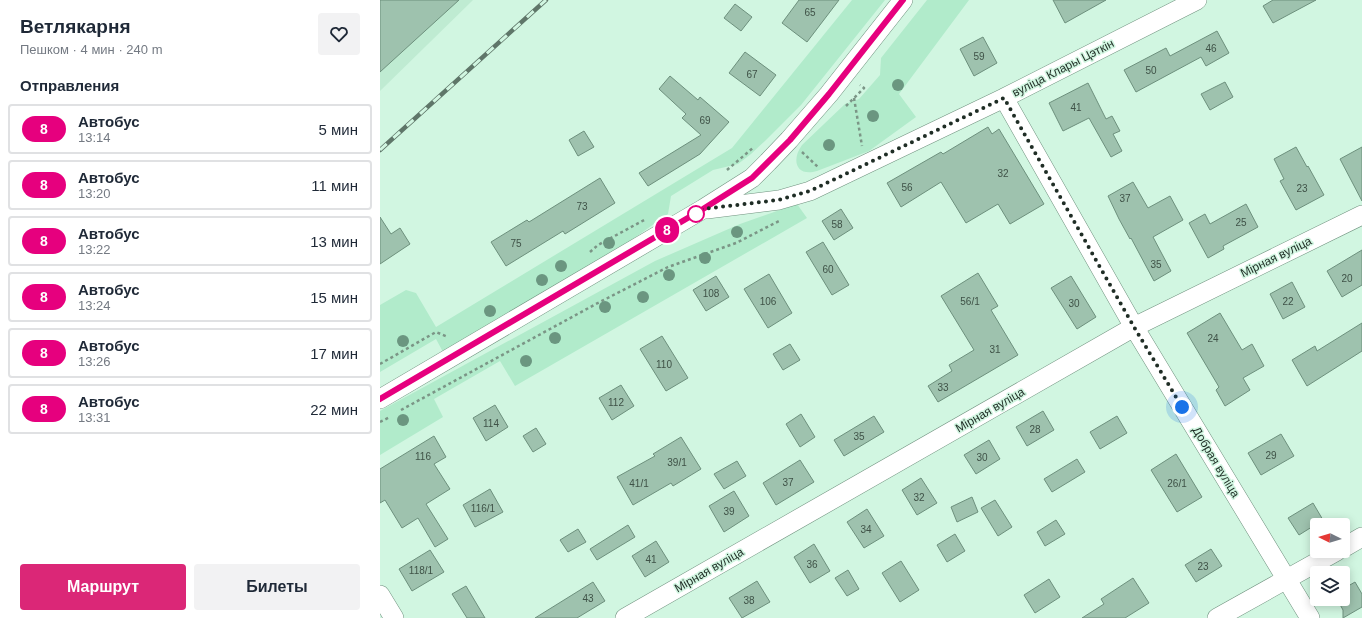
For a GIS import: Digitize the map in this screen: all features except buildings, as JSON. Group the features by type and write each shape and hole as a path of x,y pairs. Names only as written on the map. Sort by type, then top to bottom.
{"street":[{"path":"380,400 703,209 752,178 784,145 829,94 903,0"},
{"name":"вуліца Клары Цэткін","path":"703,209 778,200 810,191 1004,98 1197,0"},
{"name":"Добрая вуліца","path":"1004,98 1134,327 1310,618"},
{"name":"Мірная вуліца","path":"625,618 1134,327 1362,215"},
{"path":"1350,544 1362,537"},
{"path":"1217,618 1324,558"},
{"path":"380,595 394,618"}],"path":[{"path":"854,98 862,149"},
{"path":"800,151 818,167 825,164"},
{"path":"401,411 596,304 668,267 736,242 783,219"},
{"path":"380,422 394,414"}],"shaded area":[{"path":"380,0 473,0 380,91"},
{"path":"852,0 885,0 801,105 751,154 738,164 713,170 671,196 668,214 616,251 443,352 436,339 380,372 380,305 406,290 416,293 436,327 732,148"},
{"path":"927,0 969,0 899,94 916,117 869,151 817,171 804,172 800,169 796,161 802,145 845,104 859,99 880,75 881,58"},
{"path":"797,204 807,218 515,386 500,361 434,399 443,417 380,455 380,411 655,261 740,224"}],"railway":[{"path":"380,150 546,0"}],"bus line":[{"name":"8","path":"380,399 703,209 752,178 790,140 829,94 903,0"}],"route":[{"path":"696,214 703,209 778,200 810,191 1004,98 1134,327 1182,407"}]}
